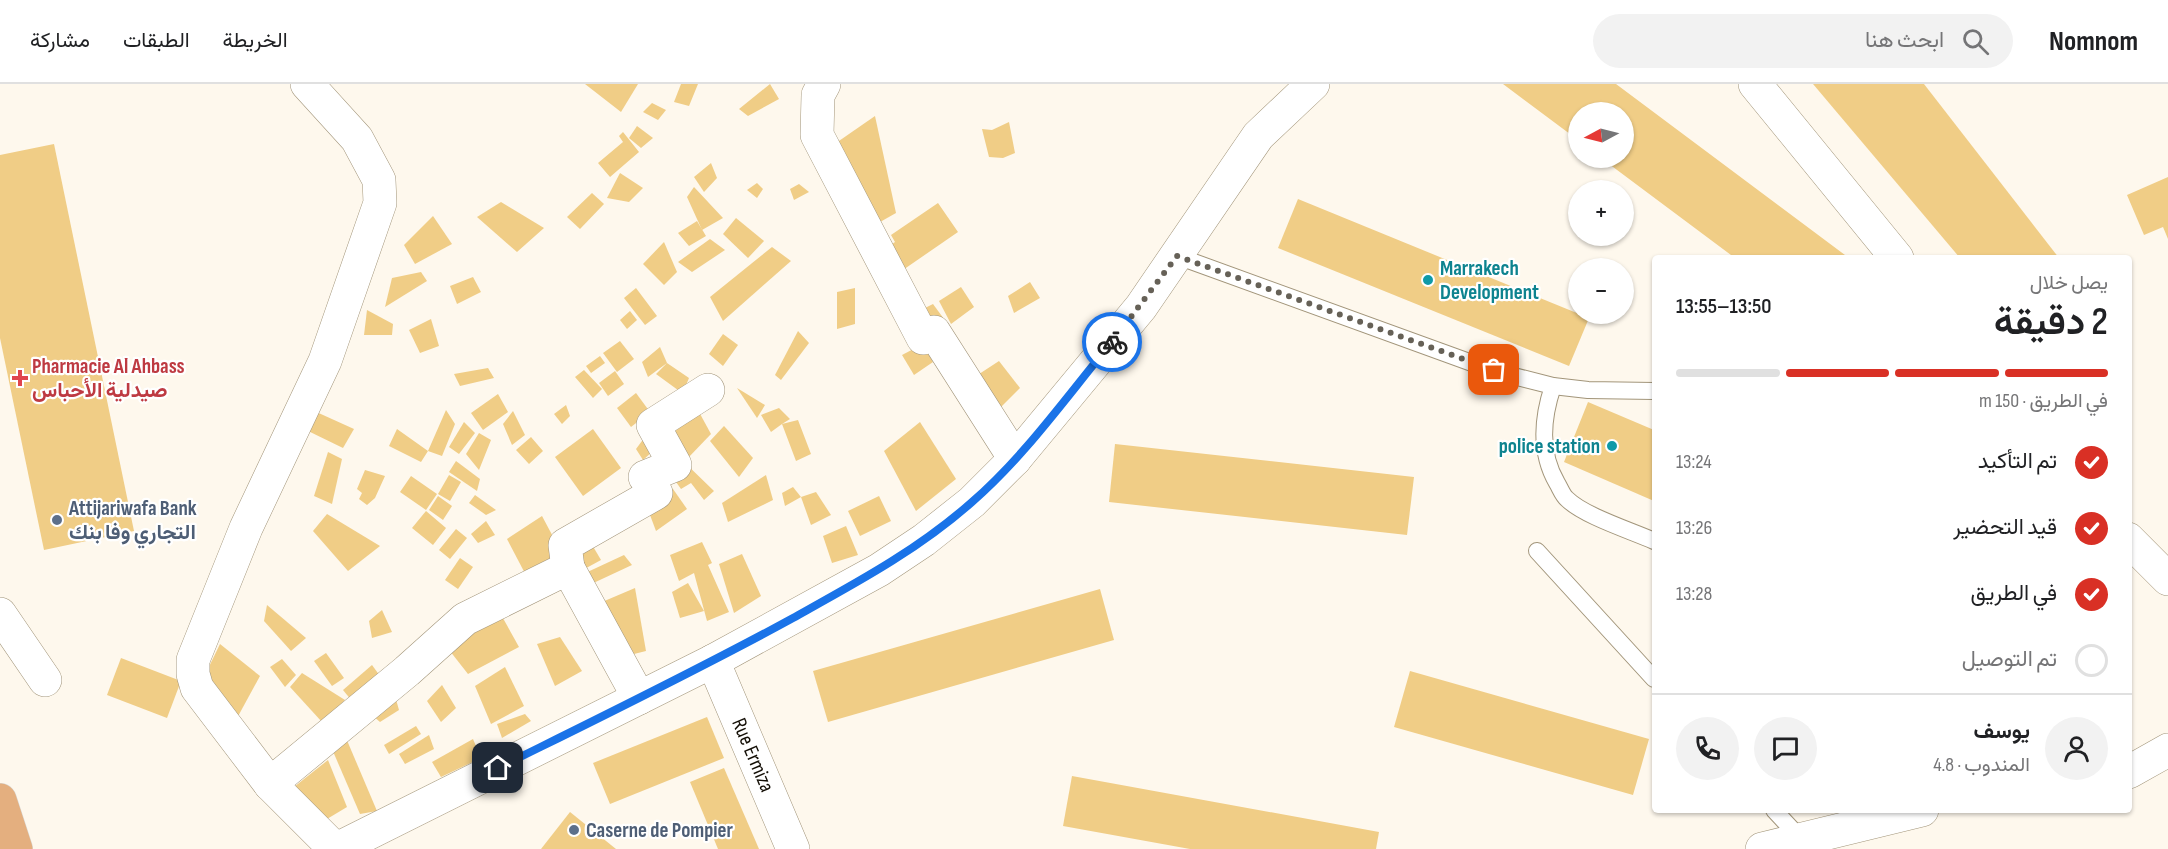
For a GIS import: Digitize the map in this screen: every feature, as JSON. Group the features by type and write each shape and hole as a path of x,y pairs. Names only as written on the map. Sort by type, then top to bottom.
{"main road":[{"path":"0,800 16,849"}],"street":[{"path":"307,84 357,139 379,180 380,203 325,361 246,528 192,660 197,688 270,784 336,849 713,662 879,570 924,540 972,502 1014,459 1141,307 1258,136 1313,84"},
{"path":"824,84 818,95 818,135 823,146 923,338 934,332 1014,459"},
{"path":"1755,84 1895,255"},
{"path":"639,698 568,568 565,545 656,493 645,477 675,465 653,425 708,390"},
{"path":"2132,543 2168,579"},
{"path":"270,784 407,671 465,619 568,568"},
{"path":"0,614 45,680"},
{"name":"Rue Ermiza","path":"713,662 793,849"},
{"path":"2132,771 2168,750"},
{"path":"2132,774 2168,780"},
{"path":"1762,849 1909,813"}],"lane":[{"path":"1177,256 1494,370 1553,386 1588,390 1652,390"},
{"path":"1553,386 1546,408 1543,435 1547,466 1566,499 1598,517 1652,540"},
{"path":"1537,551 1652,677"},
{"path":"1777,813 1801,839"}],"building":[{"path":"585,84 638,84 621,112"},
{"path":"681,84 698,84 689,106 674,102"},
{"path":"770,84 779,99 748,116 739,109"},
{"path":"1503,84 1616,84 1845,255 1731,255 1634,183 1634,180 1630,180 1614,168 1634,168 1634,102 1568,102 1568,133"},
{"path":"1813,84 1924,84 2057,255 1957,255"},
{"path":"652,103 666,110 658,120 643,112"},
{"path":"875,116 896,213 873,226 836,143"},
{"path":"1009,122 1015,153 1003,158 989,157 982,129 992,130"},
{"path":"637,126 653,138 641,148 629,138"},
{"path":"623,132 639,152 610,177 598,163 623,142 619,136"},
{"path":"54,144 134,531 44,550 0,338 0,155"},
{"path":"711,163 717,178 704,192 694,177"},
{"path":"620,173 643,188 629,202 607,198"},
{"path":"2168,177 2168,239 2163,227 2144,235 2127,195"},
{"path":"757,183 763,189 757,198 747,190"},
{"path":"799,184 809,192 794,200 790,189"},
{"path":"694,187 723,218 702,230 687,197"},
{"path":"592,193 604,204 580,229 567,217"},
{"name":"Marrakech Development","path":"1298,199 1568,309 1568,324 1586,324 1569,366 1278,248"},
{"path":"501,202 544,228 517,252 477,217"},
{"path":"938,203 958,232 900,272 885,249 895,242 891,235"},
{"path":"433,216 452,244 415,264 404,245"},
{"path":"736,218 764,241 748,258 723,234"},
{"path":"697,221 706,236 689,246 678,233"},
{"path":"710,239 725,250 692,272 678,262"},
{"path":"664,242 677,272 664,285 643,264"},
{"path":"772,247 791,261 723,321 710,297"},
{"path":"421,272 427,281 385,307 392,278"},
{"path":"473,277 481,292 457,304 450,286"},
{"path":"1030,282 1040,298 1014,313 1008,296"},
{"path":"961,287 974,307 951,324 939,301"},
{"path":"636,288 657,316 645,325 624,298"},
{"path":"855,288 855,324 837,329 837,292"},
{"path":"933,304 944,319 932,326 923,309"},
{"path":"367,310 393,324 392,335 364,335"},
{"path":"630,311 637,320 627,329 620,320"},
{"path":"431,319 439,346 420,353 409,330"},
{"path":"798,331 809,343 781,380 775,375"},
{"path":"723,334 738,345 723,366 709,354"},
{"path":"620,341 634,359 617,372 603,353"},
{"path":"923,344 933,362 914,375 902,355"},
{"path":"660,347 667,363 648,377 642,362"},
{"path":"600,356 605,363 591,373 586,366"},
{"path":"999,361 1020,388 992,416 973,378"},
{"path":"667,363 689,378 672,419 674,432 643,460 636,449 662,414 682,393 656,374"},
{"path":"488,368 494,378 460,386 454,374"},
{"path":"584,370 602,389 593,398 575,377"},
{"path":"615,371 624,384 608,396 599,383"},
{"path":"737,388 765,405 757,418"},
{"path":"636,393 650,412 631,427 617,408"},
{"path":"498,394 508,412 483,430 471,413"},
{"name":"police station","path":"1588,402 1652,429 1652,500 1564,462"},
{"path":"566,405 570,416 562,424 554,414"},
{"path":"779,408 790,419 771,432 761,415"},
{"path":"312,410 354,429 343,448 306,430"},
{"path":"446,410 455,424 442,456 428,451"},
{"path":"513,411 525,435 512,445 503,424"},
{"path":"699,412 711,434 687,459 674,432"},
{"path":"798,420 811,454 796,461 782,424"},
{"path":"464,422 475,433 459,454 449,447"},
{"path":"920,422 956,479 916,511 884,451"},
{"path":"724,426 753,458 739,477 710,441"},
{"path":"397,429 428,451 421,462 389,446"},
{"path":"593,429 621,468 583,496 555,457"},
{"path":"479,433 491,440 479,470 466,454"},
{"path":"531,437 543,451 529,464 516,450"},
{"path":"1115,444 1414,477 1407,535 1109,502"},
{"path":"328,452 342,459 332,504 314,496"},
{"path":"680,458 714,491 704,500 691,483 681,489 664,465"},
{"path":"456,461 480,479 477,491 449,472"},
{"path":"365,470 385,476 375,498 367,505 359,499 362,493 357,489"},
{"path":"449,475 461,482 450,501 438,494"},
{"path":"766,475 773,500 728,522 722,503"},
{"path":"411,476 437,494 426,510 400,492"},
{"path":"793,487 801,497 785,506 782,493"},
{"path":"673,489 687,509 656,531 647,507"},
{"path":"816,492 831,515 811,525 801,497"},
{"path":"475,495 496,510 486,515 469,503"},
{"path":"438,496 452,506 443,520 429,510"},
{"path":"879,496 891,521 860,536 848,511"},
{"path":"426,511 446,528 433,545 412,528"},
{"path":"327,514 380,546 348,571 313,531"},
{"path":"542,516 566,561 529,581 507,539"},
{"path":"486,521 495,535 478,543 471,534"},
{"path":"846,526 858,555 832,563 823,536"},
{"path":"456,529 467,538 450,559 439,550"},
{"path":"702,542 712,563 708,565 729,612 707,621 694,573 679,581 670,555"},
{"path":"591,543 601,560 579,572 573,556"},
{"path":"742,554 761,596 734,613 719,564"},
{"path":"624,555 632,565 587,586 581,575"},
{"path":"460,558 473,567 458,589 445,580"},
{"path":"688,583 704,611 680,618 672,592"},
{"path":"635,588 646,651 634,654 595,605"},
{"path":"1100,589 1114,640 828,722 813,671"},
{"path":"267,605 306,638 291,651 264,621"},
{"path":"382,610 392,632 372,638 369,621"},
{"path":"499,611 519,647 468,674 446,646"},
{"path":"560,637 582,671 555,686 537,644"},
{"path":"220,644 260,676 236,720 203,679"},
{"path":"326,653 344,678 332,686 314,661"},
{"path":"121,658 181,681 167,718 107,695"},
{"path":"282,659 296,675 285,687 270,667"},
{"path":"372,665 380,676 352,701 343,690"},
{"path":"505,667 524,706 491,724 475,686"},
{"path":"1410,671 1649,739 1633,795 1394,727"},
{"path":"302,673 345,700 322,722 290,687"},
{"path":"442,685 456,708 441,722 427,701"},
{"path":"395,696 399,710 380,722 373,716"},
{"path":"525,714 531,721 502,738 497,724"},
{"path":"707,717 724,758 610,804 593,763"},
{"path":"416,726 421,734 389,754 384,745"},
{"path":"429,735 434,749 405,764 399,754"},
{"path":"346,738 377,811 360,814 332,749"},
{"path":"473,739 481,758 441,777 432,762"},
{"path":"328,760 347,807 327,819 294,787"},
{"path":"724,768 759,849 718,849 690,782"},
{"path":"1072,776 1379,832 1376,849 1190,849 1063,826"},
{"name":"Caserne de Pompier","path":"570,812 616,849 541,849"}],"way so far":[{"path":"1112,342 1141,307 1177,256 1494,370"}],"place":[{"name":"Marrakech Development","path":"1428,280"},
{"name":"Pharmacie Al Ahbass صيدلية الأحباس","path":"20,378"},
{"name":"police station","path":"1612,446"},
{"name":"Attijariwafa Bank التجاري وفا بنك","path":"57,520"},
{"name":"Caserne de Pompier","path":"574,830"}],"route":[{"path":"498,768 713,662 879,570 924,540 972,502 1014,459 1112,342"}]}
